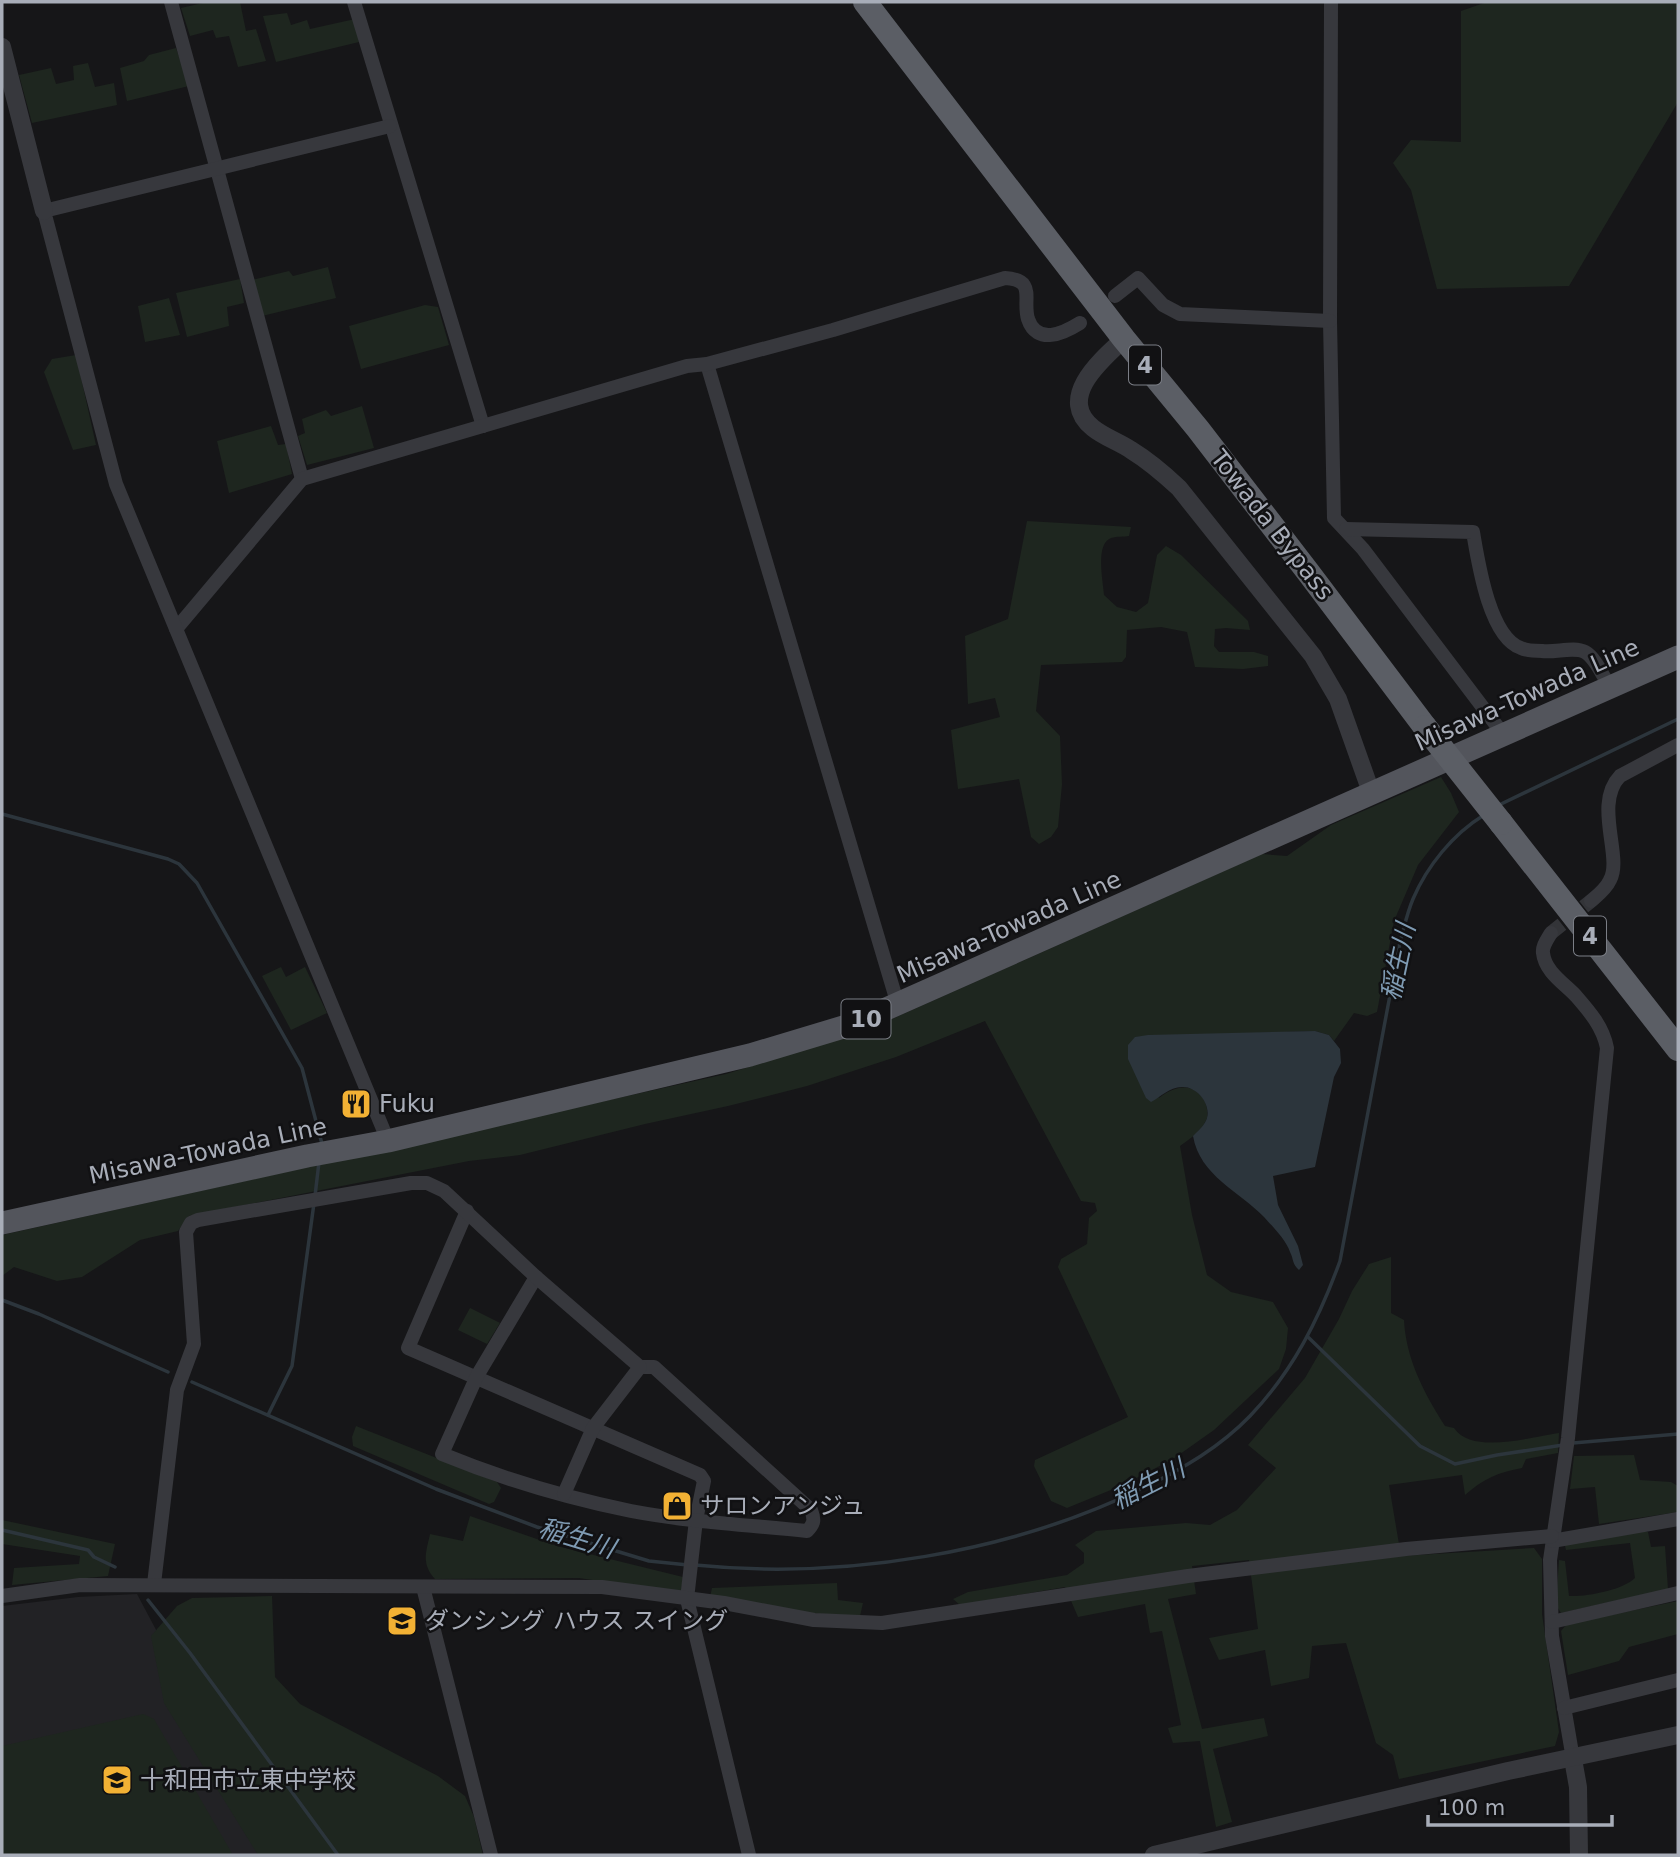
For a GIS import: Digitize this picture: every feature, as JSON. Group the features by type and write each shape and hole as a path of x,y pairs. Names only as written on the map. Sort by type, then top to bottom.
{"highway":[{"name":"Towada Bypass","path":"865,2 1124,339 1215,451 1425,727 1678,1049"}],"main road":[{"name":"Misawa-Towada Line","path":"2,1223 307,1156 388,1141 750,1055 850,1025 1678,657"}],"street":[{"path":"171,2 302,479"},
{"path":"354,2 483,426"},
{"path":"1331,2 1334,518 1363,549 1503,734"},
{"path":"2,47 116,484 388,1141"},
{"path":"44,211 390,126"},
{"path":"176,629 302,479 687,366 707,364 833,330 1005,278 1016,279 1024,286 1028,298 1028,319 1034,328 1043,334 1052,336 1064,333 1080,323"},
{"path":"1115,296 1138,278 1163,304 1180,314 1331,321"},
{"path":"1124,339 1094,368 1083,384 1079,397 1085,420 1094,429 1156,468 1179,488 1313,656 1338,699 1371,792"},
{"path":"707,364 898,1005"},
{"path":"1346,529 1473,532 1489,607 1511,642 1520,648 1549,652 1582,650 1589,654 1610,687"},
{"path":"1591,901 1606,885 1613,872 1608,828 1610,795 1614,783 1620,776 1678,745"},
{"path":"1551,933 1543,946 1548,968 1597,1021 1605,1035 1607,1048 1570,1427 1562,1490 1552,1538 1552,1622 1578,1787 1579,1855"},
{"path":"154,1584 177,1390 194,1344 186,1232 191,1223 411,1183 428,1183 444,1192 536,1277 640,1367 654,1367 811,1510 813,1525 807,1531 631,1511 490,1474 442,1454 477,1376 536,1277"},
{"path":"467,1211 408,1348 700,1475 704,1481 696,1520 687,1599 749,1855"},
{"path":"564,1494 593,1428 640,1367"},
{"path":"2,1595 80,1585 154,1584 602,1587 724,1603 814,1620 882,1623 1188,1576 1406,1549 1552,1538 1678,1519"},
{"path":"423,1587 491,1855"},
{"path":"1552,1622 1678,1593"},
{"path":"1564,1708 1678,1680"},
{"path":"1154,1855 1508,1771 1678,1735"}],"shaded area":[{"path":"207,2 240,2 246,31 256,29 266,61 238,67 229,36 216,38 213,30 190,36 181,8"},
{"path":"1487,2 1678,2 1678,102 1569,286 1437,289 1411,190 1393,163 1411,140 1461,142 1461,11"},
{"path":"287,13 291,25 307,20 310,29 355,19 359,42 276,62 263,16"},
{"path":"176,48 189,86 127,101 120,68 144,61 149,55"},
{"path":"88,63 95,87 114,83 117,105 32,123 19,75 51,68 56,84 74,80 73,66"},
{"path":"328,267 336,298 262,316 252,280 289,271 293,276"},
{"path":"240,279 244,303 227,307 229,326 187,337 176,293"},
{"path":"169,298 180,335 145,342 138,306"},
{"path":"425,305 438,307 449,345 361,369 349,326"},
{"path":"76,355 96,445 73,450 44,372 52,359"},
{"path":"362,406 374,448 307,465 298,436 305,433 302,419 326,410 331,416"},
{"path":"271,426 278,445 286,444 292,474 229,493 217,441"},
{"path":"1027,521 1131,527 1129,536 1113,537 1106,542 1101,555 1102,572 1104,595 1117,607 1136,612 1148,603 1157,555 1166,546 1181,555 1248,621 1250,630 1215,629 1214,646 1219,652 1254,652 1268,656 1268,666 1243,669 1195,667 1187,632 1161,627 1127,630 1126,657 1122,662 1041,665 1036,711 1060,736 1062,784 1058,827 1051,837 1039,844 1031,837 1019,779 958,789 951,730 1000,717 995,698 968,704 965,636 1008,619"},
{"path":"1441,777 1459,812 1418,865 1394,921 1377,1012 1367,1016 1354,1013 1334,1041 1329,1035 1315,1031 1135,1037 1159,1098 1177,1088 1190,1088 1200,1095 1206,1104 1207,1118 1203,1126 1180,1146 1192,1215 1207,1275 1231,1292 1273,1302 1288,1328 1286,1349 1279,1369 1214,1430 1173,1459 1123,1485 1067,1508 1051,1501 1034,1466 1035,1460 1128,1417 1058,1267 1061,1259 1087,1244 1089,1218 1097,1211 1095,1203 1081,1201 985,1021 896,1057 807,1086 728,1106 520,1155 469,1161 189,1216 178,1231 140,1240 82,1277 57,1281 14,1267 2,1276 2,1235 726,1074 865,1031 1262,854 1287,856 1331,825"},
{"path":"281,967 286,977 305,967 327,1013 291,1030 262,976"},
{"path":"1315,1031 1329,1035 1340,1049 1341,1063 1334,1077 1315,1167 1273,1176 1278,1205 1298,1246 1303,1265 1299,1270 1275,1229 1212,1172 1197,1150 1193,1136 1207,1118 1205,1101 1192,1089 1177,1087 1151,1102 1146,1098 1128,1059 1128,1045 1135,1037 1148,1035"},
{"path":"1391,1257 1391,1313 1404,1320 1408,1348 1417,1375 1445,1426 1454,1428 1474,1441 1488,1443 1559,1433 1558,1453 1526,1459 1522,1468 1492,1477 1465,1495 1462,1475 1389,1485 1401,1556 1534,1548 1542,1559 1542,1614 1559,1732 1555,1746 1399,1779 1393,1755 1376,1743 1346,1643 1312,1646 1309,1678 1271,1686 1265,1650 1219,1660 1209,1638 1258,1629 1249,1560 1192,1566 1196,1594 1168,1599 1202,1729 1264,1718 1268,1736 1213,1749 1232,1822 1216,1827 1200,1741 1173,1743 1168,1728 1181,1725 1162,1631 1150,1633 1145,1604 1078,1617 1065,1587 960,1605 953,1599 968,1592 1067,1575 1084,1563 1084,1553 1075,1545 1096,1531 1186,1523 1210,1525 1237,1510 1276,1468 1248,1445 1305,1378 1369,1264"},
{"path":"470,1308 500,1323 487,1344 458,1330"},
{"path":"356,1426 497,1482 501,1488 494,1502 489,1504 353,1446 352,1437"},
{"path":"1634,1455 1640,1480 1671,1482 1678,1486 1678,1512 1599,1524 1595,1487 1570,1489 1574,1456"},
{"path":"470,1516 557,1546 683,1577 681,1593 579,1578 435,1579 426,1563 430,1534 463,1541"},
{"path":"2,1520 115,1544 108,1576 12,1585 14,1568 79,1564 80,1556 2,1544"},
{"path":"1648,1532 1651,1547 1665,1546 1668,1589 1561,1613 1556,1605 1559,1560 1565,1561 1569,1596 1604,1592 1635,1578 1630,1543 1566,1550 1564,1542"},
{"path":"837,1583 838,1600 863,1603 860,1616 807,1613 710,1597 712,1588"},
{"name":"十和田市立東中学校","path":"137,1594 282,1855 2,1855 2,1606 78,1597"},
{"path":"272,1596 275,1677 300,1704 438,1776 465,1796 474,1817 483,1855 258,1855 164,1703 151,1636 177,1606 192,1598"},
{"path":"1678,1601 1678,1634 1629,1647 1619,1661 1568,1675 1561,1631 1567,1624"},
{"path":"143,1714 154,1719 233,1855 2,1855 2,1746"}],"waterway":[{"name":"稲生川","path":"1499,805 1678,719"},
{"path":"2,814 179,864 197,883 302,1068 322,1144"},
{"name":"稲生川","path":"695,1565 752,1569 868,1564 983,1545 1093,1510 1145,1487 1201,1456 1250,1416 1292,1362 1314,1324 1340,1261 1400,942 1413,899 1442,852 1484,815"},
{"path":"315,1196 319,1162"},
{"path":"268,1415 292,1366 314,1203"},
{"name":"稲生川","path":"2,1300 168,1372"},
{"path":"1308,1337 1420,1446 1455,1464 1563,1445"},
{"name":"稲生川","path":"192,1382 436,1489 537,1527 649,1561 688,1565"},
{"path":"1573,1443 1678,1434"},
{"path":"2,1530 88,1550 94,1557 115,1567"},
{"path":"148,1600 338,1855"}],"tunnel":[{"path":"1551,933 1591,901"}],"place":[{"name":"Fuku","path":"356,1104"},
{"name":"サロンアンジュ","path":"677,1506"},
{"name":"ダンシング ハウス スイング","path":"402,1621"},
{"name":"十和田市立東中学校","path":"117,1780"}]}
